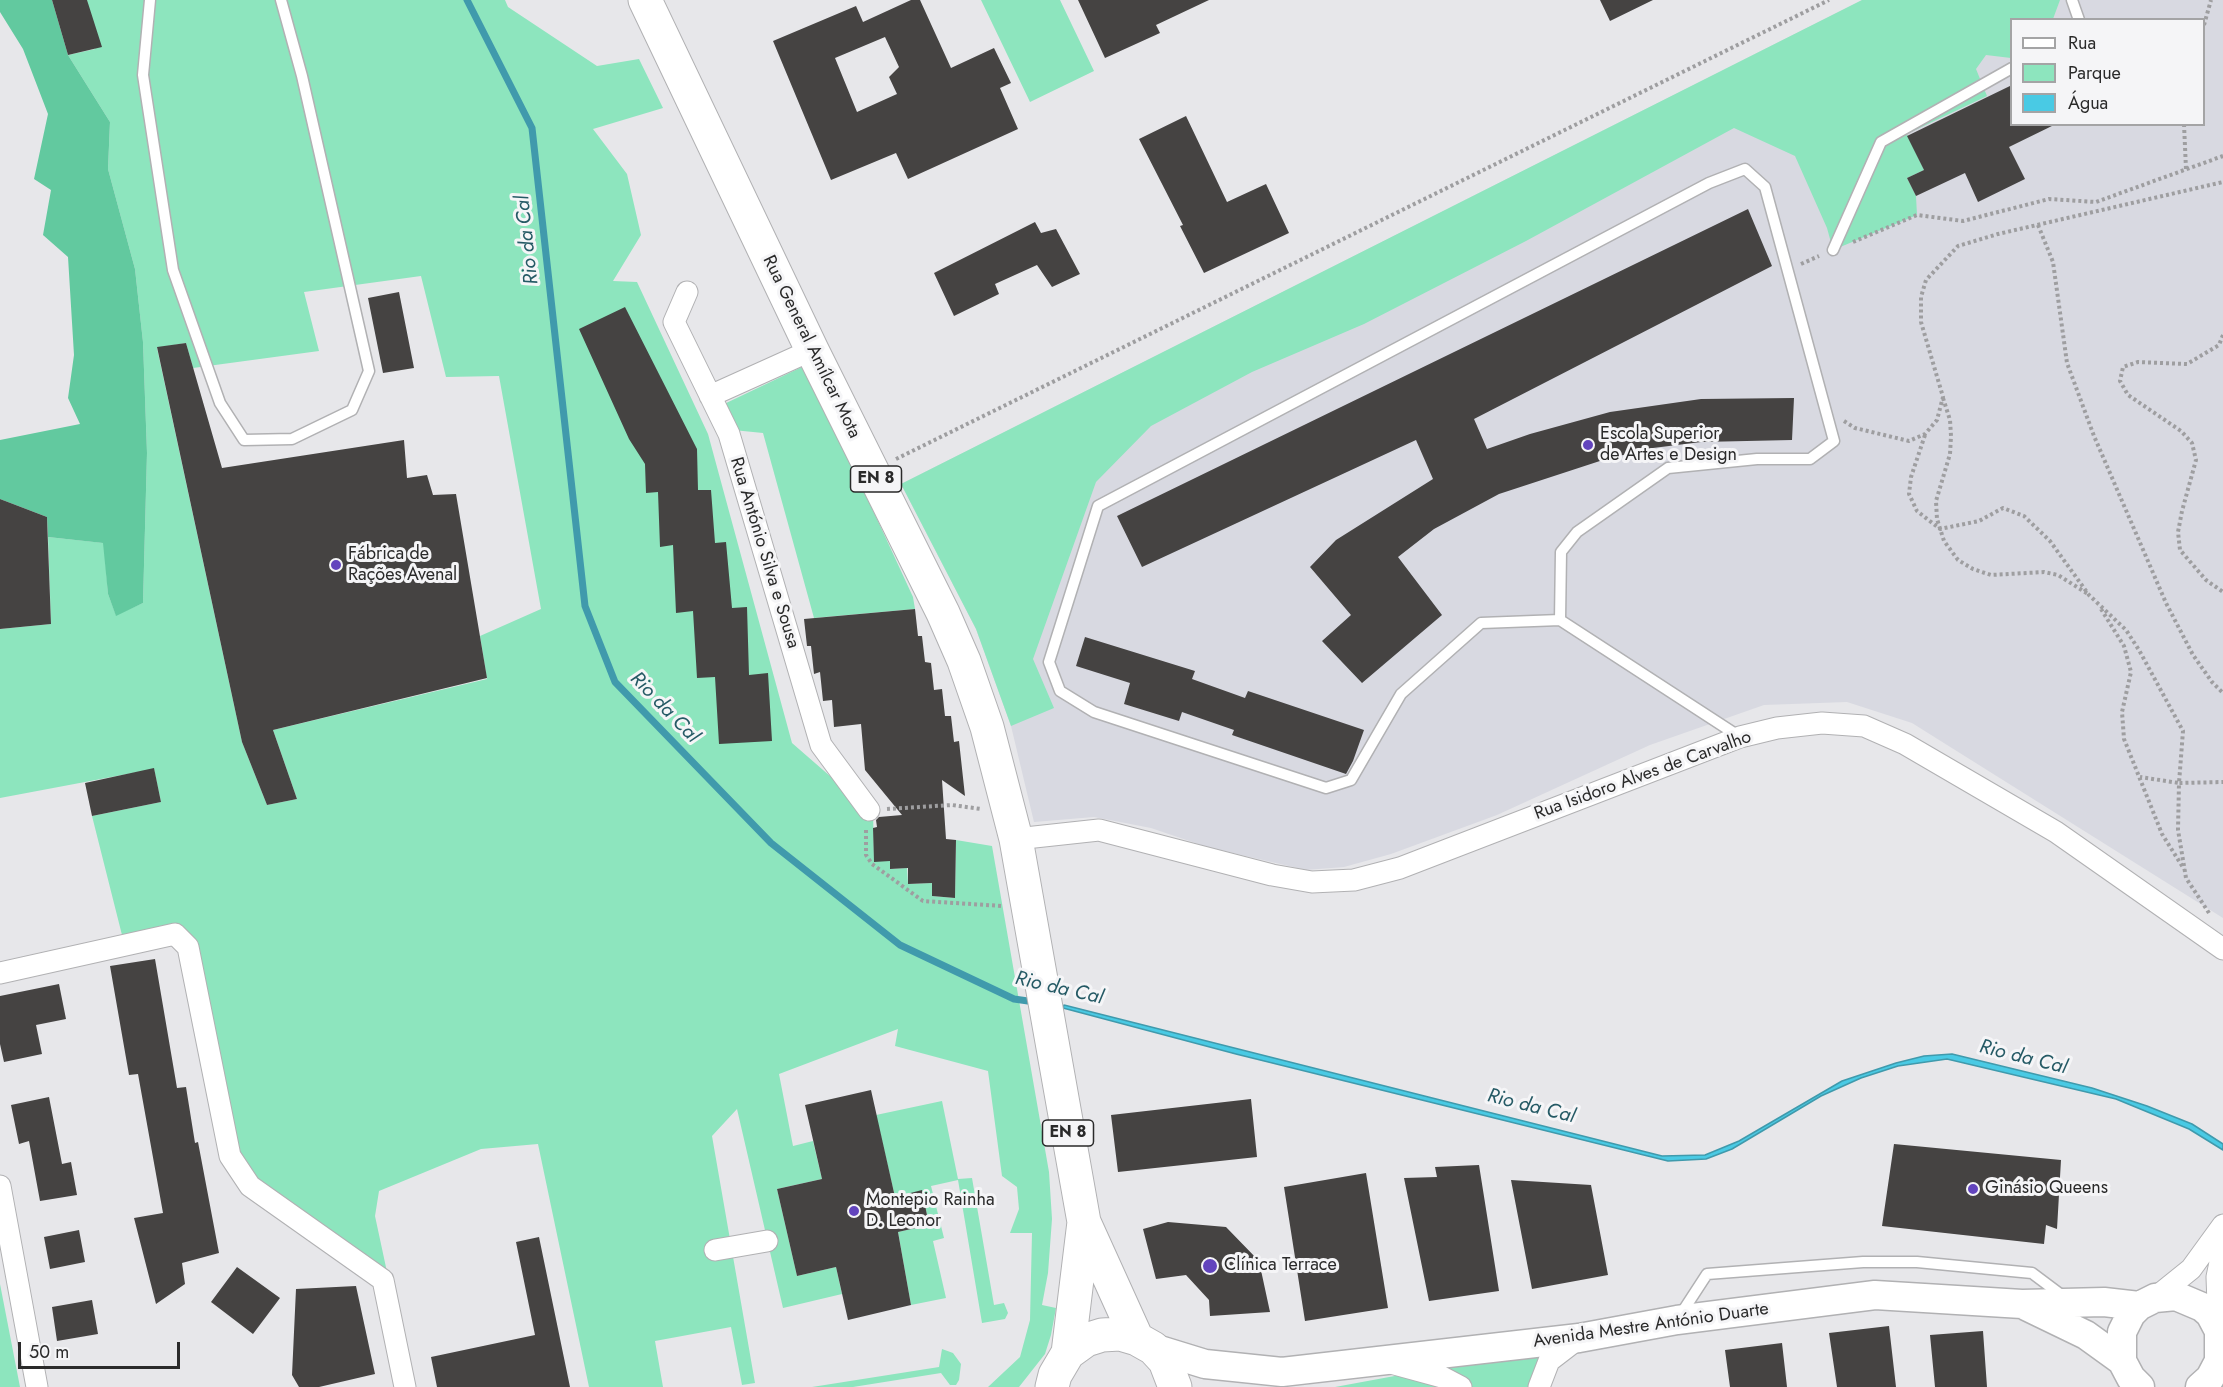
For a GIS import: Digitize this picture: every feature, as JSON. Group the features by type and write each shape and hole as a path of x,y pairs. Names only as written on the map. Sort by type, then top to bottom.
{"main road":[{"name":"Rua General Amílcar Mota","path":"645,0 812,350 943,613 964,662 987,727 1016,839 1084,1222"},
{"path":"1084,1222 1145,1343 1165,1361 1175,1387"},
{"path":"1053,1376 1084,1222"},
{"name":"Avenida Mestre António Duarte","path":"1282,1372 1388,1362 1579,1338 1677,1320 1875,1295 2022,1304 2147,1302 2176,1296 2194,1301 2210,1314 2221,1338"},
{"path":"2128,1376 2122,1332 2147,1302"},
{"path":"2022,1304 2086,1335 2128,1376"},
{"path":"1053,1376 1086,1340 1102,1335 1120,1335 1205,1364 1282,1372"},
{"path":"2200,1387 2215,1370 2221,1351 2221,1338"},
{"path":"1247,1387 1282,1372"}],"street":[{"name":"Rua António Silva e Sousa","path":"687,292 674,322 729,434 821,745 869,810"},
{"path":"710,396 812,350"},
{"name":"Rua Isidoro Alves de Carvalho","path":"1016,839 1099,830 1272,875 1312,882 1354,880 1400,868 1740,737 1778,728 1822,723 1864,726 1905,744 2056,832 2221,948"},
{"path":"0,973 175,934 188,947 230,1156 250,1186 383,1280 405,1387"},
{"path":"0,1186 37,1387"},
{"path":"2147,1302 2191,1269 2223,1225"},
{"path":"716,1250 767,1241"},
{"path":"2221,1338 2217,1278 2223,1248"},
{"path":"1539,1387 1549,1361 1579,1338"},
{"path":"1388,1362 1442,1377 1461,1387"}],"lane":[{"path":"150,0 143,75 173,270 220,403 244,440 292,439 352,410 369,371 302,76 281,0"},
{"path":"2072,0 2078,18"},
{"path":"1833,250 1881,142 2010,69"},
{"path":"1560,620 1561,552 1577,532 1668,468 1757,459 1810,459 1834,441 1765,187 1745,169 1699,189 1098,506 1049,662 1060,691 1094,712 1326,788 1351,780 1401,694 1481,623 1560,620 1740,737"},
{"path":"1677,1320 1707,1274 1888,1261 2032,1273 2071,1302"}],"path":[{"path":"872,472 1829,0"},
{"path":"2205,21 2211,0"},
{"path":"2184,126 2186,169"},
{"path":"1787,269 1917,215 1963,221 2049,199 2096,202 2223,156"},
{"path":"2090,595 2058,575 2044,572 1990,574 1973,569 1958,560 1944,541 1936,501 1950,454 1950,420 1921,322 1921,297 1926,280 1958,246 2211,183 2223,184"},
{"path":"2038,225 2053,262 2067,363 2094,436 2166,603 2193,654 2212,682 2223,693"},
{"path":"2223,335 2219,345 2187,364 2138,362 2123,367 2120,381 2128,395 2181,431 2192,443 2196,460 2178,532 2180,550 2206,580 2223,592"},
{"path":"1820,393 1828,399 1837,416 1855,428 1909,441 1925,434"},
{"path":"1943,397 1937,420 1925,434 1911,477 1909,494 1917,511 1940,529 1979,521 2003,508 2024,516 2050,541 2090,595 2126,630 2183,731 2178,830 2184,869 2186,878 2212,919 2221,948"},
{"path":"2096,601 2124,646 2131,672 2122,712 2124,738 2162,834 2184,869"},
{"path":"2140,777 2179,783 2223,782"},
{"path":"984,809 952,805 869,810 864,838 866,855 873,864 923,901 1003,906"}],"shaded area":[{"name":"Escola Superior de Artes e Design","path":"1862,0 2223,0 2223,918 1912,723 1847,702 1764,705 1650,745 1497,815 1391,854 1344,867 1306,870 1207,847 1151,828 1094,817 1034,822 1011,726 976,629 901,484"}],"green space":[{"path":"0,0 52,0 68,55 110,122 108,169 135,269 143,342 147,453 143,603 116,616 108,594 103,543 48,537 47,517 0,499 0,440 80,424 68,398 74,355 68,257 43,235 51,190 34,179 48,114 23,49 0,12"},
{"path":"87,0 505,0 508,7 597,66 639,59 663,108 593,129 627,174 641,235 613,281 637,282 708,434 792,743 869,810 873,810 874,861 890,861 891,869 907,868 908,884 932,883 932,896 955,898 956,840 992,846 1049,1172 1052,1219 1048,1273 1042,1305 1056,1308 1051,1335 1045,1354 1019,1387 988,1387 1020,1357 1030,1320 1032,1233 1010,1233 1019,1209 1017,1187 1002,1176 988,1071 895,1046 898,1029 779,1074 793,1146 813,1141 822,1179 777,1189 797,1276 836,1267 842,1294 783,1308 737,1109 712,1136 755,1383 742,1385 731,1327 655,1341 663,1387 589,1387 538,1144 481,1149 379,1191 375,1216 387,1272 253,1180 238,1152 175,926 122,935 92,816 161,802 154,769 0,798 0,629 51,624 48,537 104,543 108,594 116,615 143,603 147,453 143,342 135,269 108,169 110,122 68,55 95,49","holes":["421,276 446,377 499,376 541,609 480,636 487,679 273,730 297,799 267,805 242,742 157,348 186,343 193,368 319,351 304,292"]},
{"path":"981,0 1060,0 1094,71 1030,102"},
{"path":"1862,0 2060,0 2053,18 2010,18 2010,58 1986,55 1976,69 1987,96 1907,134 1924,170 1907,178 1916,196 1917,215 1833,250 1827,228 1795,156 1734,128 1526,241 1364,324 1252,372 1151,426 1096,482 1033,659 1054,708 1011,726 976,629 901,484"},
{"path":"806,365 913,597 915,609 814,618 763,433 733,430 722,405"},
{"path":"942,1101 958,1179 972,1178 994,1305 1004,1303 1008,1313 1005,1319 982,1323 958,1180 931,1186 944,1238 933,1241 946,1298 911,1305 898,1232 929,1225 922,1191 895,1197 876,1115"},
{"path":"0,1284 20,1387 0,1387"},
{"path":"942,1349 953,1353 961,1364 956,1385 950,1385 941,1373 853,1387 812,1387 939,1367"},
{"path":"1543,1357 1530,1387 1335,1387 1438,1368"}],"water":[{"path":"1064,1005 1662,1156 1705,1155 1739,1141 1842,1081 1924,1056 1952,1054 2092,1088 2147,1106 2192,1124 2223,1144 2223,1150 2189,1129 2116,1099 1947,1059 1898,1066 1861,1078 1821,1096 1732,1149 1706,1159 1668,1161 1236,1054 1063,1008"}],"building":[{"path":"52,0 87,0 102,47 68,55"},
{"path":"911,0 920,0 951,68 994,48 1011,83 1000,88 1018,129 908,179 896,153 831,180 773,41 856,6 863,22","holes":["885,37 899,67 889,77 897,94 857,112 835,58"]},
{"path":"1078,0 1209,0 1156,25 1160,33 1105,58"},
{"path":"1600,0 1653,0 1610,21"},
{"path":"2010,86 2010,126 2052,126 2009,147 2025,179 1978,202 1965,173 1916,196 1907,178 1924,170 1907,136"},
{"path":"1186,116 1227,202 1266,184 1289,233 1204,273 1180,226 1183,225 1139,139"},
{"name":"Escola Superior de Artes e Design","path":"1748,209 1772,266 1474,419 1487,449 1530,434 1610,412 1701,399 1794,398 1792,440 1701,442 1653,448 1606,459 1499,494 1434,529 1398,557 1442,615 1362,683 1322,641 1351,615 1310,567 1336,540 1433,479 1416,440 1142,567 1117,516"},
{"path":"1035,222 1041,233 1056,229 1080,274 1052,287 1037,265 995,284 999,294 954,316 934,273"},
{"path":"399,292 414,368 383,373 368,298"},
{"path":"625,307 697,449 698,490 711,490 715,543 726,542 732,608 747,607 749,675 768,673 772,741 719,744 715,677 697,678 693,611 676,613 673,545 660,547 658,492 646,493 645,464 629,439 579,329"},
{"name":"Fábrica de Rações Avenal","path":"186,343 222,468 404,440 407,478 427,475 433,495 456,494 487,678 273,730 297,799 267,805 242,742 157,347"},
{"path":"0,499 47,517 51,624 0,629"},
{"path":"915,609 918,636 922,636 925,662 931,663 934,690 942,689 945,716 951,716 954,742 959,741 965,796 942,780 946,839 956,840 955,898 932,896 932,883 908,884 908,868 890,869 890,861 874,862 873,828 877,827 876,820 879,817 902,815 865,770 861,724 834,727 832,700 823,701 820,672 814,674 811,646 807,646 804,619"},
{"path":"1085,637 1195,671 1192,679 1245,698 1248,691 1364,730 1353,761 1346,774 1232,735 1234,730 1182,712 1179,721 1124,704 1130,683 1076,666"},
{"path":"154,768 161,802 92,816 85,783"},
{"path":"155,959 177,1088 186,1087 195,1143 198,1142 219,1253 182,1263 185,1284 156,1304 134,1218 163,1213 138,1074 129,1075 110,966"},
{"path":"59,984 66,1019 36,1025 42,1054 4,1062 0,1044 0,996"},
{"name":"Montepio Rainha D. Leonor","path":"871,1090 895,1197 922,1190 929,1225 898,1232 911,1305 848,1320 836,1267 797,1276 777,1189 822,1179 805,1105"},
{"path":"49,1097 62,1164 71,1162 77,1195 40,1201 29,1141 19,1144 11,1105"},
{"path":"1251,1099 1257,1157 1118,1172 1111,1115"},
{"name":"Ginásio Queens","path":"1894,1144 2061,1160 2057,1229 2046,1225 2044,1244 1882,1226"},
{"path":"1479,1165 1499,1291 1429,1301 1404,1178 1437,1177 1435,1167"},
{"path":"1366,1173 1388,1308 1305,1321 1284,1187"},
{"path":"1511,1180 1591,1185 1608,1275 1532,1289"},
{"path":"1168,1222 1226,1227 1259,1261 1270,1312 1210,1316 1209,1300 1186,1275 1156,1279 1143,1229"},
{"path":"79,1230 85,1262 50,1269 44,1237"},
{"path":"539,1237 570,1387 437,1387 431,1357 535,1335 516,1242"},
{"path":"237,1267 280,1298 253,1334 211,1302"},
{"path":"356,1286 375,1374 319,1387 299,1387 292,1375 296,1289"},
{"path":"92,1300 98,1334 57,1341 52,1307"},
{"path":"1889,1326 1896,1387 1837,1387 1829,1333"},
{"path":"1983,1331 1987,1387 1935,1387 1930,1335"},
{"path":"1782,1343 1787,1387 1730,1387 1725,1350"}],"waterway":[{"name":"Rio da Cal","path":"467,0 532,128 585,606 615,682 771,843 900,945 1014,999 1035,1002"}],"place":[{"name":"Escola Superior de Artes e Design","path":"1588,445"},
{"name":"Fábrica de Rações Avenal","path":"336,565"},
{"name":"Ginásio Queens","path":"1973,1189"},
{"name":"Montepio Rainha D. Leonor","path":"854,1211"},
{"name":"Clínica Terrace","path":"1210,1266"}]}
